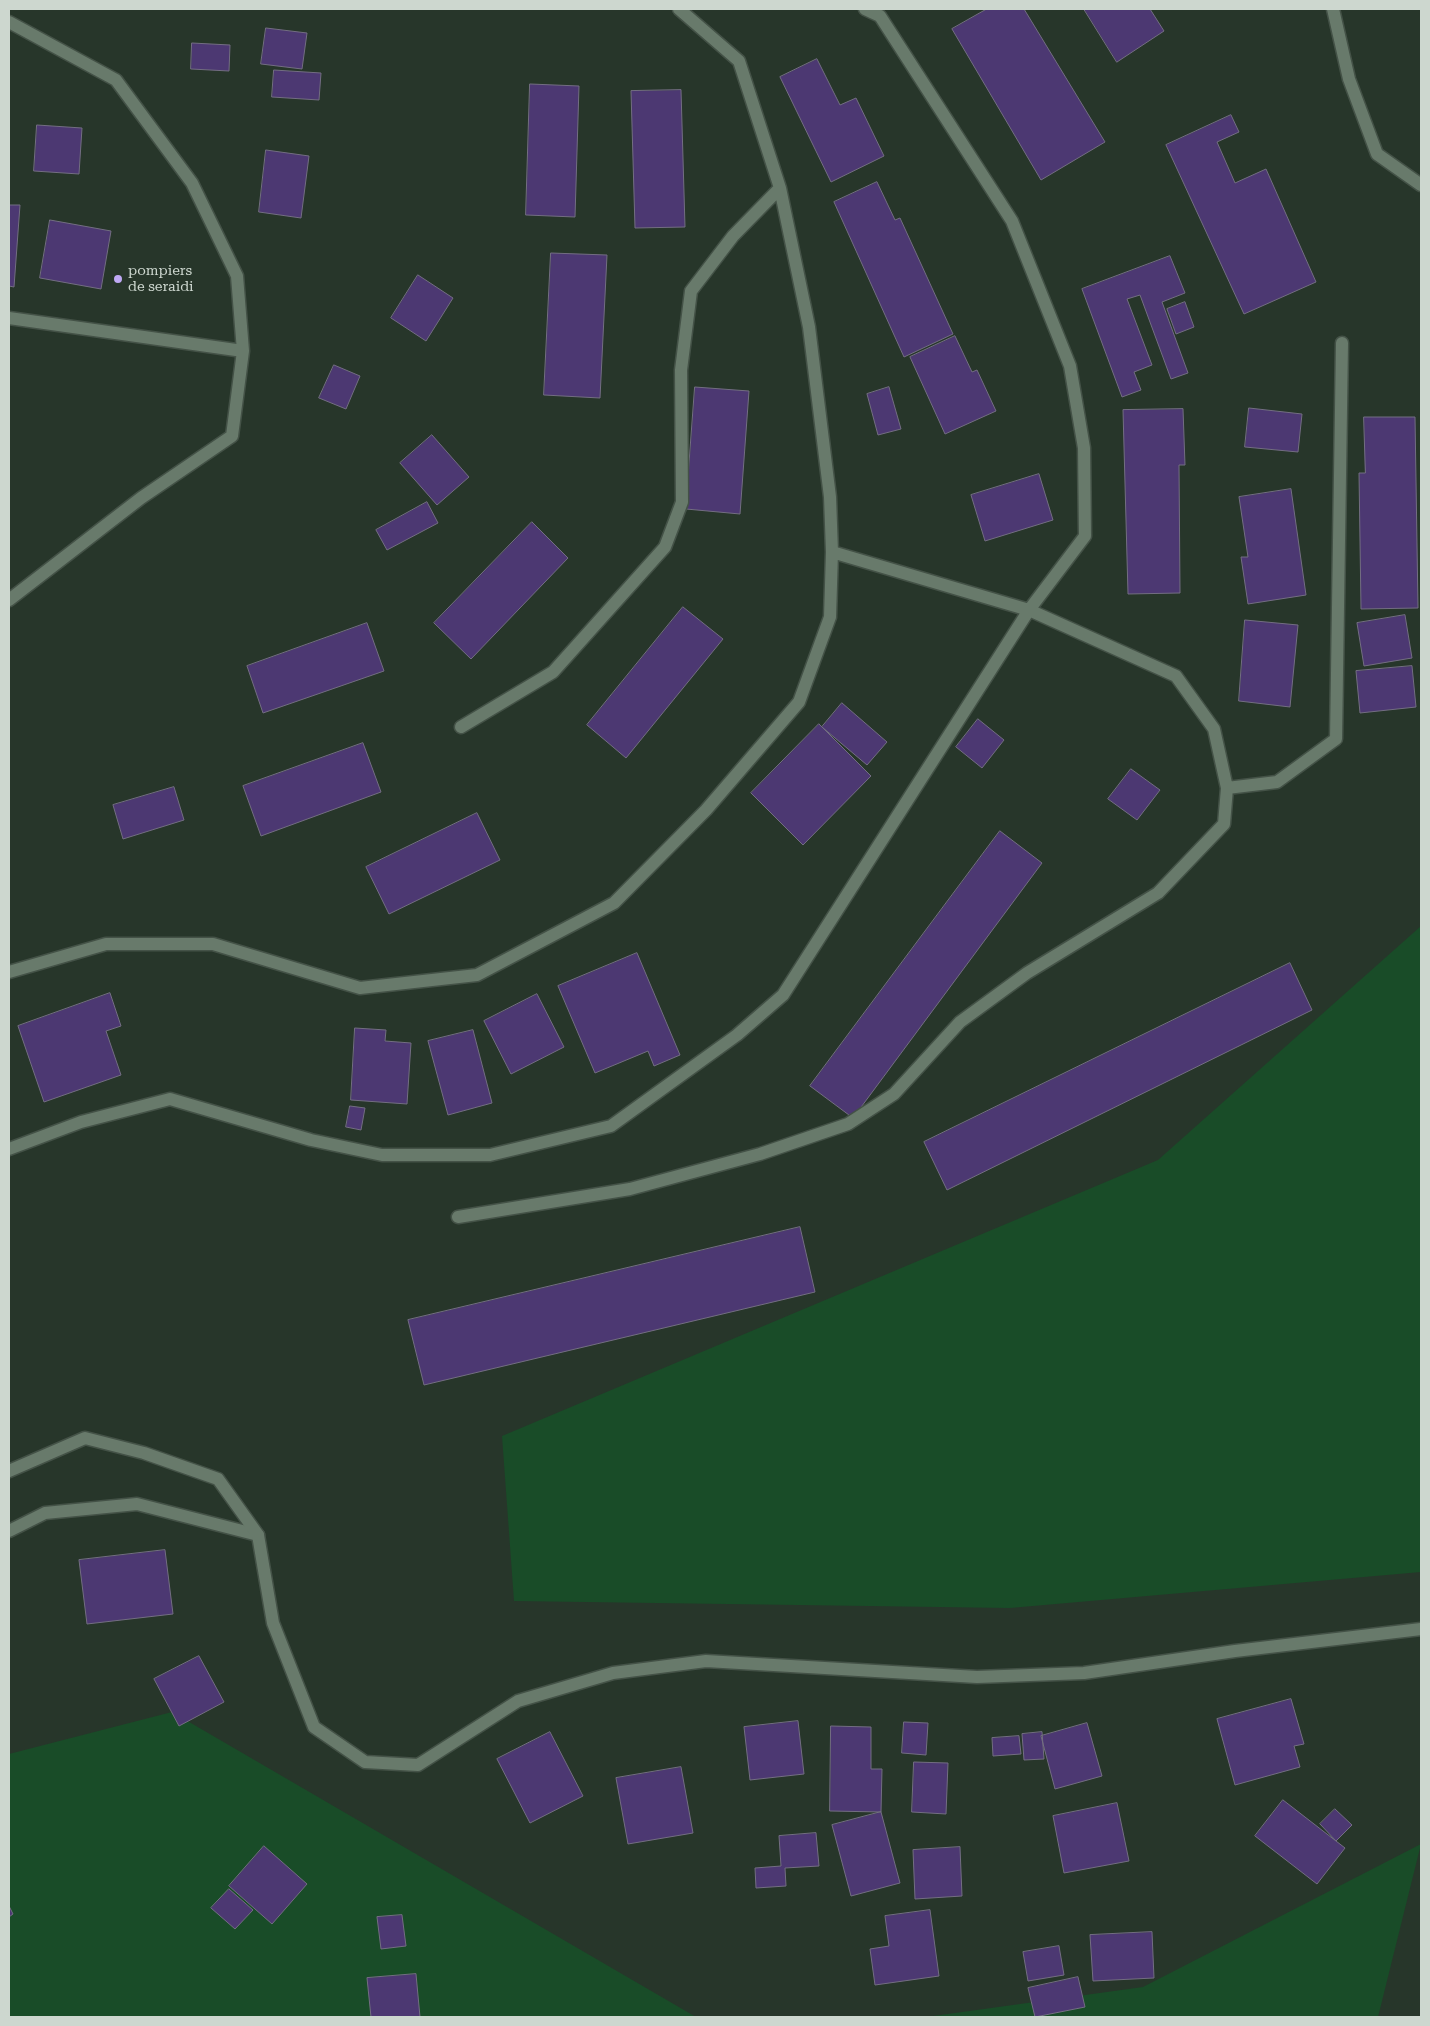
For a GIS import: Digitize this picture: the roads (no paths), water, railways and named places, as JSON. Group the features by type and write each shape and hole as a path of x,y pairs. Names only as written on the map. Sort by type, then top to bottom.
{"street":[{"path":"9,972 106,944 213,944 360,988 477,975 614,903 706,810 799,702 830,616 832,552 830,497 809,326 780,188 739,61 678,9"},
{"path":"9,1149 81,1122 170,1099 311,1140 382,1155 490,1155 611,1126 737,1035 783,995 1029,610 1085,536 1084,448 1070,366 1012,221 880,16 866,9"},
{"path":"1333,9 1349,79 1377,154 1421,185"},
{"path":"9,22 116,80 192,183 237,276 243,351 232,436 141,498 9,600"},
{"path":"461,727 553,672 665,547 682,502 681,370 691,291 733,236 780,188"},
{"path":"9,318 243,351"},
{"path":"1227,788 1277,782 1336,740 1342,343"},
{"path":"458,1217 630,1189 760,1154 848,1124 894,1094 960,1022 1028,973 1158,893 1224,824 1227,788 1214,730 1176,676 1029,610 832,552"},
{"path":"9,1471 85,1438 144,1453 218,1479 258,1535 273,1623 314,1727 365,1762 418,1765 518,1701 613,1673 706,1660 977,1676 1084,1673 1370,1633 1421,1629"},
{"path":"9,1531 45,1513 137,1504 258,1535"}],"place":[{"name":"pompiers de seraidi","path":"118,279"}]}
